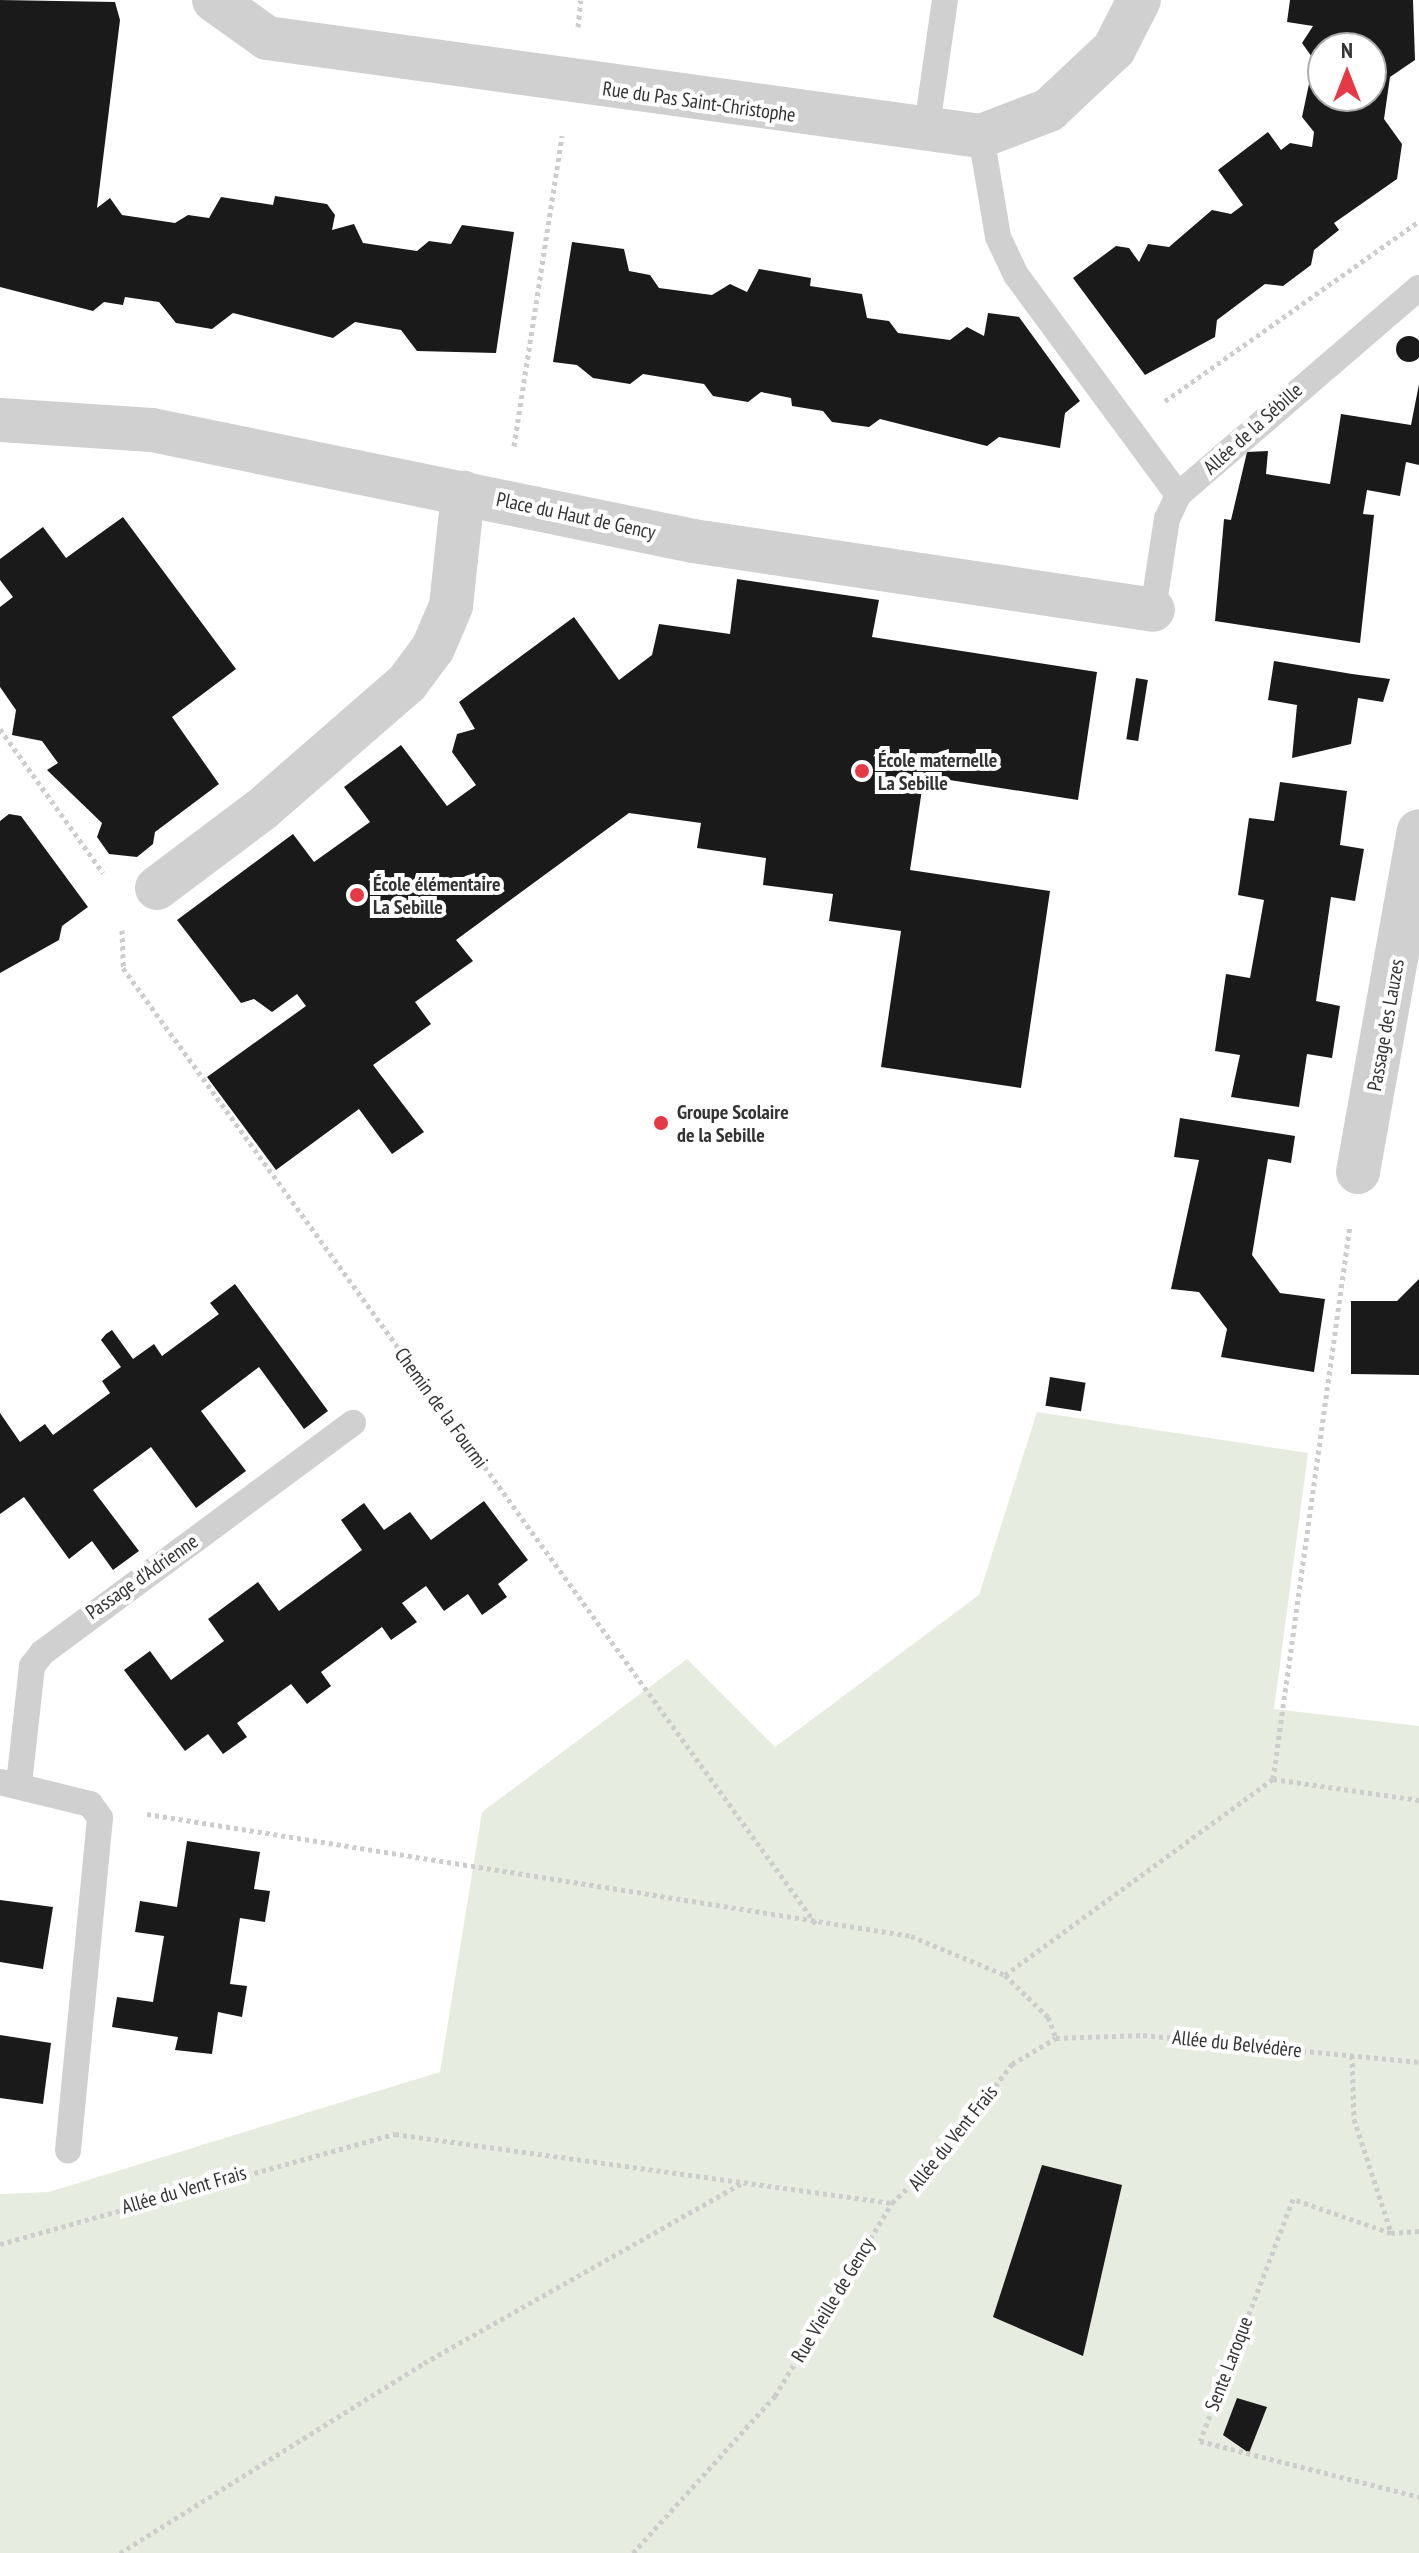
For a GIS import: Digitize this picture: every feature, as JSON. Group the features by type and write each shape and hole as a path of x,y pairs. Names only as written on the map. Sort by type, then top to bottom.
{"street":[{"name":"Rue du Pas Saint-Christophe","path":"214,0 267,38 569,85 926,133 981,136 1049,110 1114,49 1139,0"},
{"name":"Place du Haut de Gency","path":"0,420 152,430 693,541 1153,610"},
{"path":"157,888 261,810 407,683 433,648 451,606 463,493"},
{"name":"Passage des Lauzes","path":"1358,1172 1419,831"}],"lane":[{"path":"926,133 945,0"},
{"path":"981,136 998,237 1016,275 1178,495 1167,519 1153,610"},
{"name":"Allée de la Sébille","path":"1178,495 1419,288"},
{"name":"Passage d'Adrienne","path":"10,1783 32,1666 42,1653 353,1423"},
{"path":"10,1783 90,1804 100,1818 99,1869 68,2150"}],"path":[{"path":"505,500 581,0"},
{"path":"1129,426 1419,221"},
{"path":"0,729 73,831"},
{"name":"Chemin de la Fourmi","path":"157,888 125,919 123,968 816,1924"},
{"path":"1273,1779 1358,1172"},
{"path":"1005,1975 1273,1779 1419,1800"},
{"path":"90,1804 816,1924 911,1936 1005,1975 1048,2017 1056,2038"},
{"name":"Allée du Belvédère","path":"1056,2038 1143,2035 1419,2062"},
{"name":"Allée du Vent Frais","path":"0,2244 368,2137 436,2138 892,2203 947,2150 1012,2064 1056,2038"},
{"path":"1352,2055 1354,2119 1391,2233"},
{"path":"120,2553 424,2363 742,2183"},
{"name":"Sente Laroque","path":"1419,2231 1391,2233 1293,2199 1200,2441 1419,2497"},
{"name":"Rue Vieille de Gency","path":"633,2553 775,2396 892,2203"}],"shaded area":[{"path":"1037,1412 1308,1453 1274,1709 1419,1726 1419,2553 0,2553 0,2194 49,2192 440,2072 482,1812 687,1659 775,1747 979,1595"}],"building":[{"path":"0,0 115,2 120,20 97,208 110,198 122,215 175,223 188,215 209,218 221,197 273,205 275,196 327,204 335,215 332,230 354,224 363,243 417,251 429,241 451,244 462,225 514,232 496,353 417,351 401,330 355,322 333,338 233,313 212,329 176,323 159,302 125,297 123,305 104,302 93,311 0,287"},
{"path":"1290,0 1413,0 1415,60 1390,77 1387,98 1387,32 1309,32 1313,26 1287,22"},
{"path":"1307,93 1307,112 1385,112 1384,119 1402,144 1397,179 1334,223 1339,230 1314,250 1311,265 1283,286 1265,284 1217,320 1215,337 1145,375 1073,278 1116,246 1129,248 1139,262 1148,244 1169,247 1212,210 1231,214 1243,205 1218,170 1268,132 1281,150 1290,143 1312,147 1314,132 1302,117"},
{"path":"572,242 624,249 629,271 650,275 659,288 712,295 730,284 747,292 759,269 811,278 810,286 862,294 867,318 889,321 898,333 950,340 967,327 984,336 988,313 1019,317 1080,401 1065,413 1060,448 999,437 987,446 880,419 869,427 832,422 823,411 792,406 791,398 761,392 748,402 713,396 704,384 643,374 630,384 593,378 577,365 553,362"},
{"path":"1409,336 1418,340 1422,349 1418,358 1409,362 1400,358 1396,349 1400,340"},
{"path":"1419,384 1419,465 1406,462 1400,496 1367,490 1363,514 1374,515 1360,643 1215,621 1224,519 1231,520 1247,452 1268,451 1266,474 1330,484 1341,414 1411,425"},
{"path":"123,517 236,669 172,717 219,784 155,832 153,844 137,857 109,854 97,837 102,823 47,770 58,763 42,741 12,735 16,710 0,687 0,607 13,597 0,580 0,559 43,527 66,558"},
{"path":"737,579 879,600 872,637 1097,672 1078,800 924,776 910,870 1050,891 1021,1088 881,1067 901,931 829,921 833,894 763,885 766,858 697,848 701,823 629,813 456,940 473,961 415,1002 431,1024 373,1065 424,1132 392,1154 359,1109 276,1170 207,1077 306,1006 297,994 272,1012 254,999 241,1003 177,920 293,834 314,862 370,822 344,787 401,745 447,806 476,785 452,752 457,734 475,729 459,702 574,617 619,680 652,655 659,624 730,634"},
{"path":"1274,661 1390,679 1383,702 1358,698 1351,744 1292,758 1297,705 1268,700"},
{"path":"1136,678 1148,680 1138,741 1126,739"},
{"path":"1280,782 1347,791 1340,845 1364,849 1355,901 1331,897 1316,1001 1340,1006 1332,1058 1307,1054 1299,1107 1231,1097 1240,1055 1215,1051 1226,974 1250,978 1264,900 1238,895 1249,818 1274,821"},
{"path":"9,814 21,816 88,907 62,926 59,940 0,973 0,821"},
{"path":"1180,1118 1295,1136 1291,1163 1268,1159 1252,1255 1280,1293 1325,1299 1314,1372 1221,1357 1227,1329 1199,1292 1171,1289 1199,1160 1174,1157"},
{"path":"1419,1279 1419,1375 1351,1374 1351,1301 1397,1301"},
{"path":"235,1284 328,1411 304,1429 259,1367 201,1411 246,1471 196,1508 151,1447 93,1490 139,1551 113,1570 92,1541 69,1559 24,1497 0,1514 0,1413 20,1442 45,1424 53,1435 110,1393 102,1381 121,1367 101,1340 106,1334 112,1330 133,1359 154,1344 162,1356 219,1314 210,1303"},
{"path":"1050,1377 1086,1383 1081,1411 1045,1406"},
{"path":"484,1501 528,1560 498,1584 507,1597 482,1615 468,1594 444,1611 426,1586 402,1603 417,1622 391,1640 382,1627 321,1672 331,1686 307,1704 291,1684 237,1723 247,1737 223,1754 208,1734 185,1751 124,1670 150,1651 171,1680 224,1641 208,1619 258,1582 279,1611 362,1550 341,1520 364,1503 384,1530 410,1512 431,1540"},
{"path":"187,1841 260,1852 254,1889 270,1891 265,1922 240,1918 230,1984 247,1986 242,2017 218,2012 212,2054 175,2050 178,2037 112,2027 117,1997 153,2002 164,1936 135,1932 140,1901 177,1907"},
{"path":"0,1900 53,1907 43,1969 0,1962"},
{"path":"0,2035 51,2043 43,2104 0,2098"},
{"path":"1042,2165 1122,2185 1083,2356 993,2317"},
{"path":"1237,2398 1267,2407 1249,2453 1223,2435"}],"place":[{"name":"École maternelle La Sebille","path":"862,771"},
{"name":"École élémentaire La Sebille","path":"357,895"},
{"name":"Groupe Scolaire de la Sebille","path":"661,1123"}]}
